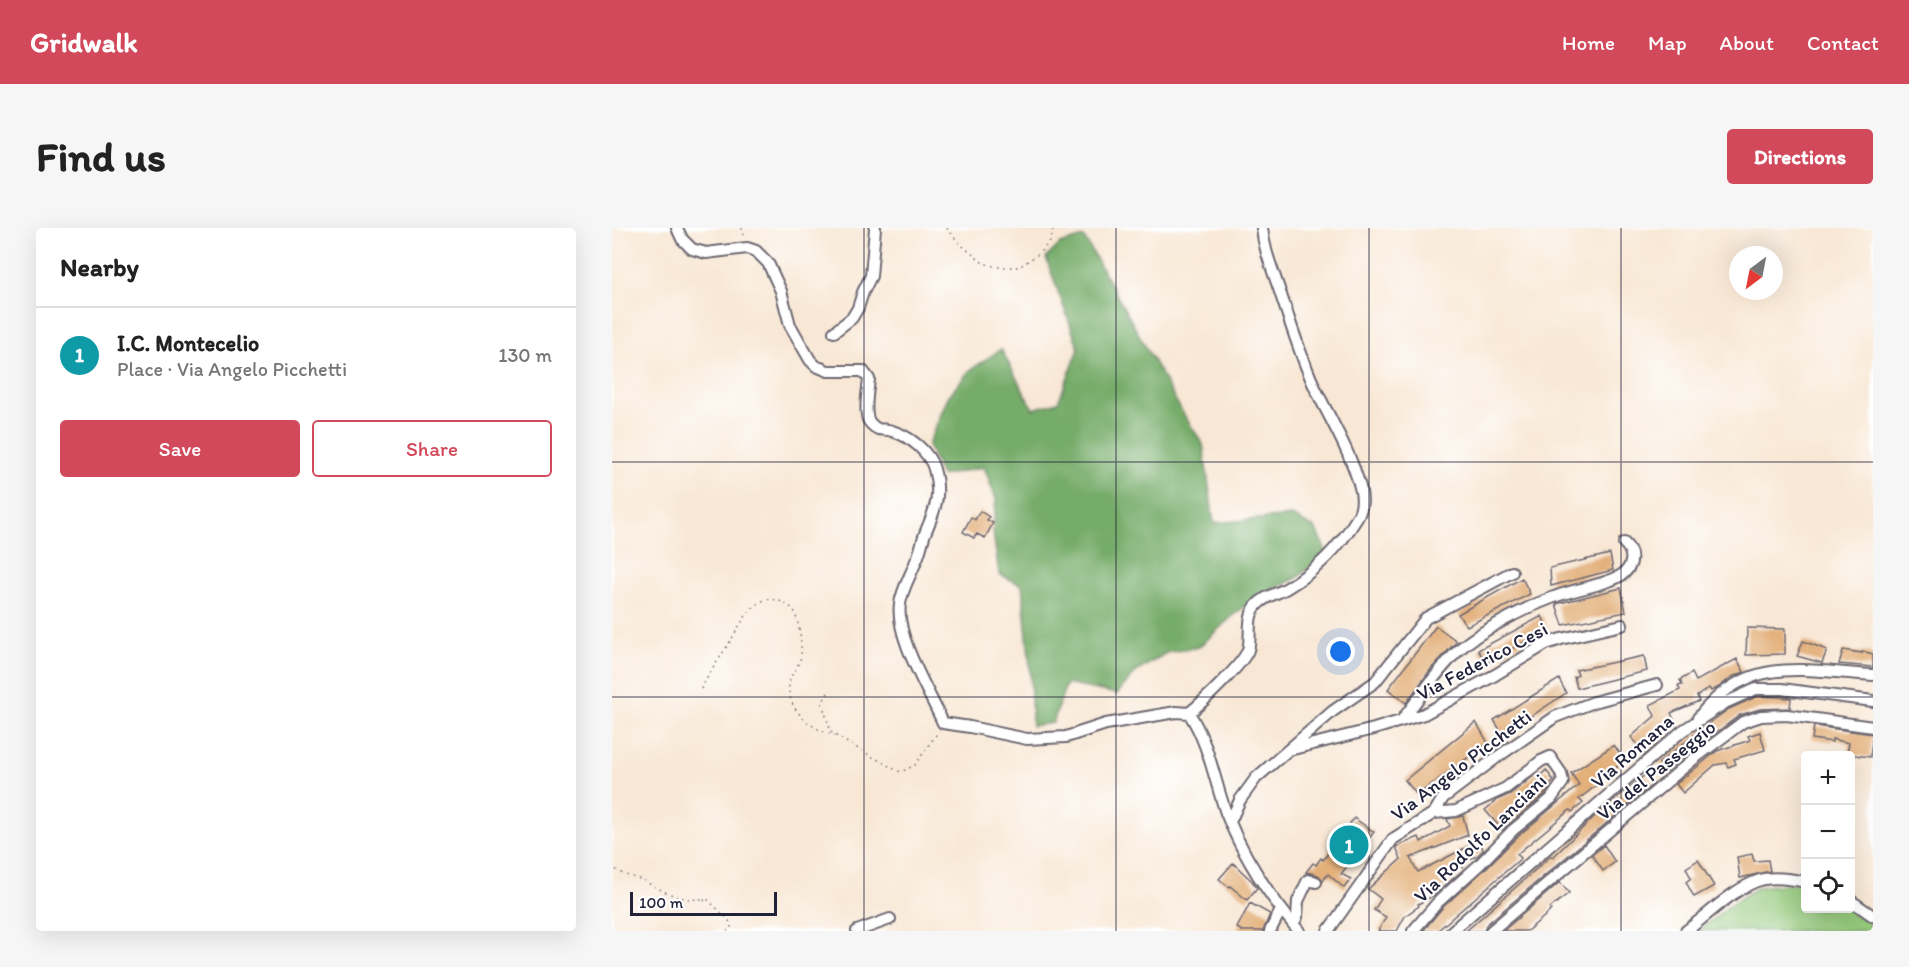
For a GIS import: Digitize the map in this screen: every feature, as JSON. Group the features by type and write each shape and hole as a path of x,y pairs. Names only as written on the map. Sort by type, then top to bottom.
{"street":[{"path":"677,228 682,239 692,249 706,253 747,248 756,251 768,263 781,291 790,325 810,360 816,366 828,371 863,371 869,379 867,416 870,422 878,429 891,430 904,437 928,454 934,468 937,502 900,605 903,629 912,658 943,723 1027,739 1066,737 1106,724 1176,712 1189,713 1244,659 1248,647 1251,615 1256,606 1264,599 1290,586 1325,561 1357,518 1362,505 1355,472 1294,337 1266,254 1262,228"},
{"path":"834,332 852,318 871,276 875,228"},
{"path":"1402,720 1453,656 1468,642 1543,601 1568,591 1613,579 1624,573 1632,560 1630,550 1624,543"},
{"path":"1230,822 1243,795 1256,778 1333,711 1375,682 1426,618 1512,572"},
{"name":"Via Federico Cesi","path":"1289,750 1364,732 1434,709 1546,644 1622,625"},
{"path":"1696,721 1719,694 1744,678 1759,673 1788,670 1873,675"},
{"name":"Via Angelo Picchetti","path":"1328,931 1393,839 1434,813 1443,798 1496,758 1555,717 1594,702 1657,686"},
{"name":"Via Romana","path":"1452,931 1696,721 1730,700 1748,691 1771,688 1873,701"},
{"path":"1189,713 1203,739 1230,822 1247,858 1281,910 1296,928"},
{"name":"Via del Passeggio","path":"1491,931 1695,758 1743,722 1761,716 1787,715 1873,727"},
{"name":"Via Rodolfo Lanciani","path":"1413,931 1438,903 1513,830 1551,799 1563,782 1561,774 1550,757 1541,760 1506,788 1456,811 1434,813"},
{"path":"1686,931 1740,890 1762,880 1786,878 1801,881"},
{"path":"1296,928 1298,901 1308,880 1316,882"},
{"path":"1855,903 1873,916"},
{"path":"1270,931 1281,910"},
{"path":"857,931 890,919"}],"path":[{"path":"946,228 959,243 983,263 997,267 1019,267 1038,255 1051,241 1053,228"},
{"path":"701,689 749,610 764,601 781,601 794,610 800,634 799,663 789,686 794,704 802,718 818,730 827,735 837,736"},
{"path":"828,693 822,704 831,732 901,772 915,765 943,723"},
{"path":"612,865 625,875 636,880 643,880 663,892 689,899 700,899 703,902 706,898 730,922 731,928 727,931"}],"green space":[{"path":"1084,237 1184,415 1203,444 1214,523 1292,516 1315,528 1327,553 1297,578 1265,593 1236,613 1199,647 1166,653 1136,672 1117,694 1066,684 1053,723 1032,726 1030,667 1022,585 999,574 993,532 996,499 984,467 941,476 928,445 948,397 969,371 1001,349 1033,409 1058,402 1079,349 1046,258 1060,244"},
{"path":"1798,883 1801,884 1801,913 1855,913 1855,908 1864,913 1872,931 1698,931 1733,903 1758,887"}],"building":[{"path":"980,511 989,517 987,520 993,523 985,538 977,534 974,538 963,532 971,517 975,520"},
{"path":"1610,554 1613,570 1551,586 1550,568"},
{"path":"1522,578 1530,594 1467,626 1458,614"},
{"path":"1621,588 1626,612 1563,625 1556,604"},
{"path":"1542,616 1548,629 1486,663 1478,650"},
{"path":"1436,626 1457,641 1431,669 1406,703 1388,689"},
{"path":"1747,628 1785,629 1785,654 1746,655"},
{"path":"1803,641 1827,650 1822,663 1797,656"},
{"path":"1843,650 1873,654 1873,667 1839,664"},
{"path":"1644,656 1647,671 1577,688 1574,677 1578,675 1576,670"},
{"path":"1737,659 1744,672 1711,691 1709,688 1697,696 1699,701 1671,713 1676,724 1655,735 1657,737 1642,749 1631,737 1655,716 1650,705 1680,690 1678,686 1682,685 1680,680 1692,673 1696,681"},
{"path":"1559,679 1566,693 1503,735 1494,720"},
{"path":"1758,696 1791,698 1790,708 1760,709 1740,715 1666,772 1659,763 1729,709"},
{"path":"1476,722 1488,743 1417,795 1405,780"},
{"path":"1814,726 1873,734 1870,757 1855,755 1855,751 1848,751 1849,743 1832,739 1832,742 1812,739"},
{"path":"1760,732 1765,750 1734,759 1736,764 1728,767 1726,763 1715,765 1683,793 1676,784 1717,751 1750,740 1748,736"},
{"path":"1614,745 1625,761 1596,782 1598,784 1579,799 1583,803 1572,812 1570,810 1517,854 1521,858 1437,931 1423,931 1443,907 1518,836 1579,785 1571,773"},
{"path":"1546,770 1554,781 1548,787 1549,789 1502,830 1485,810 1538,773 1540,776"},
{"path":"1645,775 1653,784 1486,925 1484,931 1466,931 1551,856 1553,857 1596,815"},
{"path":"1463,816 1468,835 1410,858 1418,872 1473,844 1472,841 1480,838 1483,850 1477,856 1460,862 1464,869 1433,896 1418,904 1419,906 1405,916 1397,931 1378,931 1386,917 1374,910 1381,899 1368,889 1401,859 1396,847 1419,837 1421,842 1450,826 1447,819"},
{"path":"1354,818 1374,832 1341,874 1351,879 1344,888 1328,874 1323,880 1318,875 1306,872 1313,863 1316,865 1321,858 1323,860"},
{"path":"1604,845 1615,862 1603,871 1592,855"},
{"path":"1752,854 1754,861 1768,860 1770,871 1740,878 1737,857"},
{"path":"1698,860 1714,886 1694,897 1686,882 1691,878 1686,868"},
{"path":"1233,863 1257,888 1247,900 1219,879"},
{"path":"1560,882 1569,893 1550,908 1551,910 1545,916 1527,931 1503,931"},
{"path":"1250,903 1270,914 1263,931 1242,931 1237,928"}],"place":[{"name":"I.C. Montecelio","path":"1349,845"}]}
